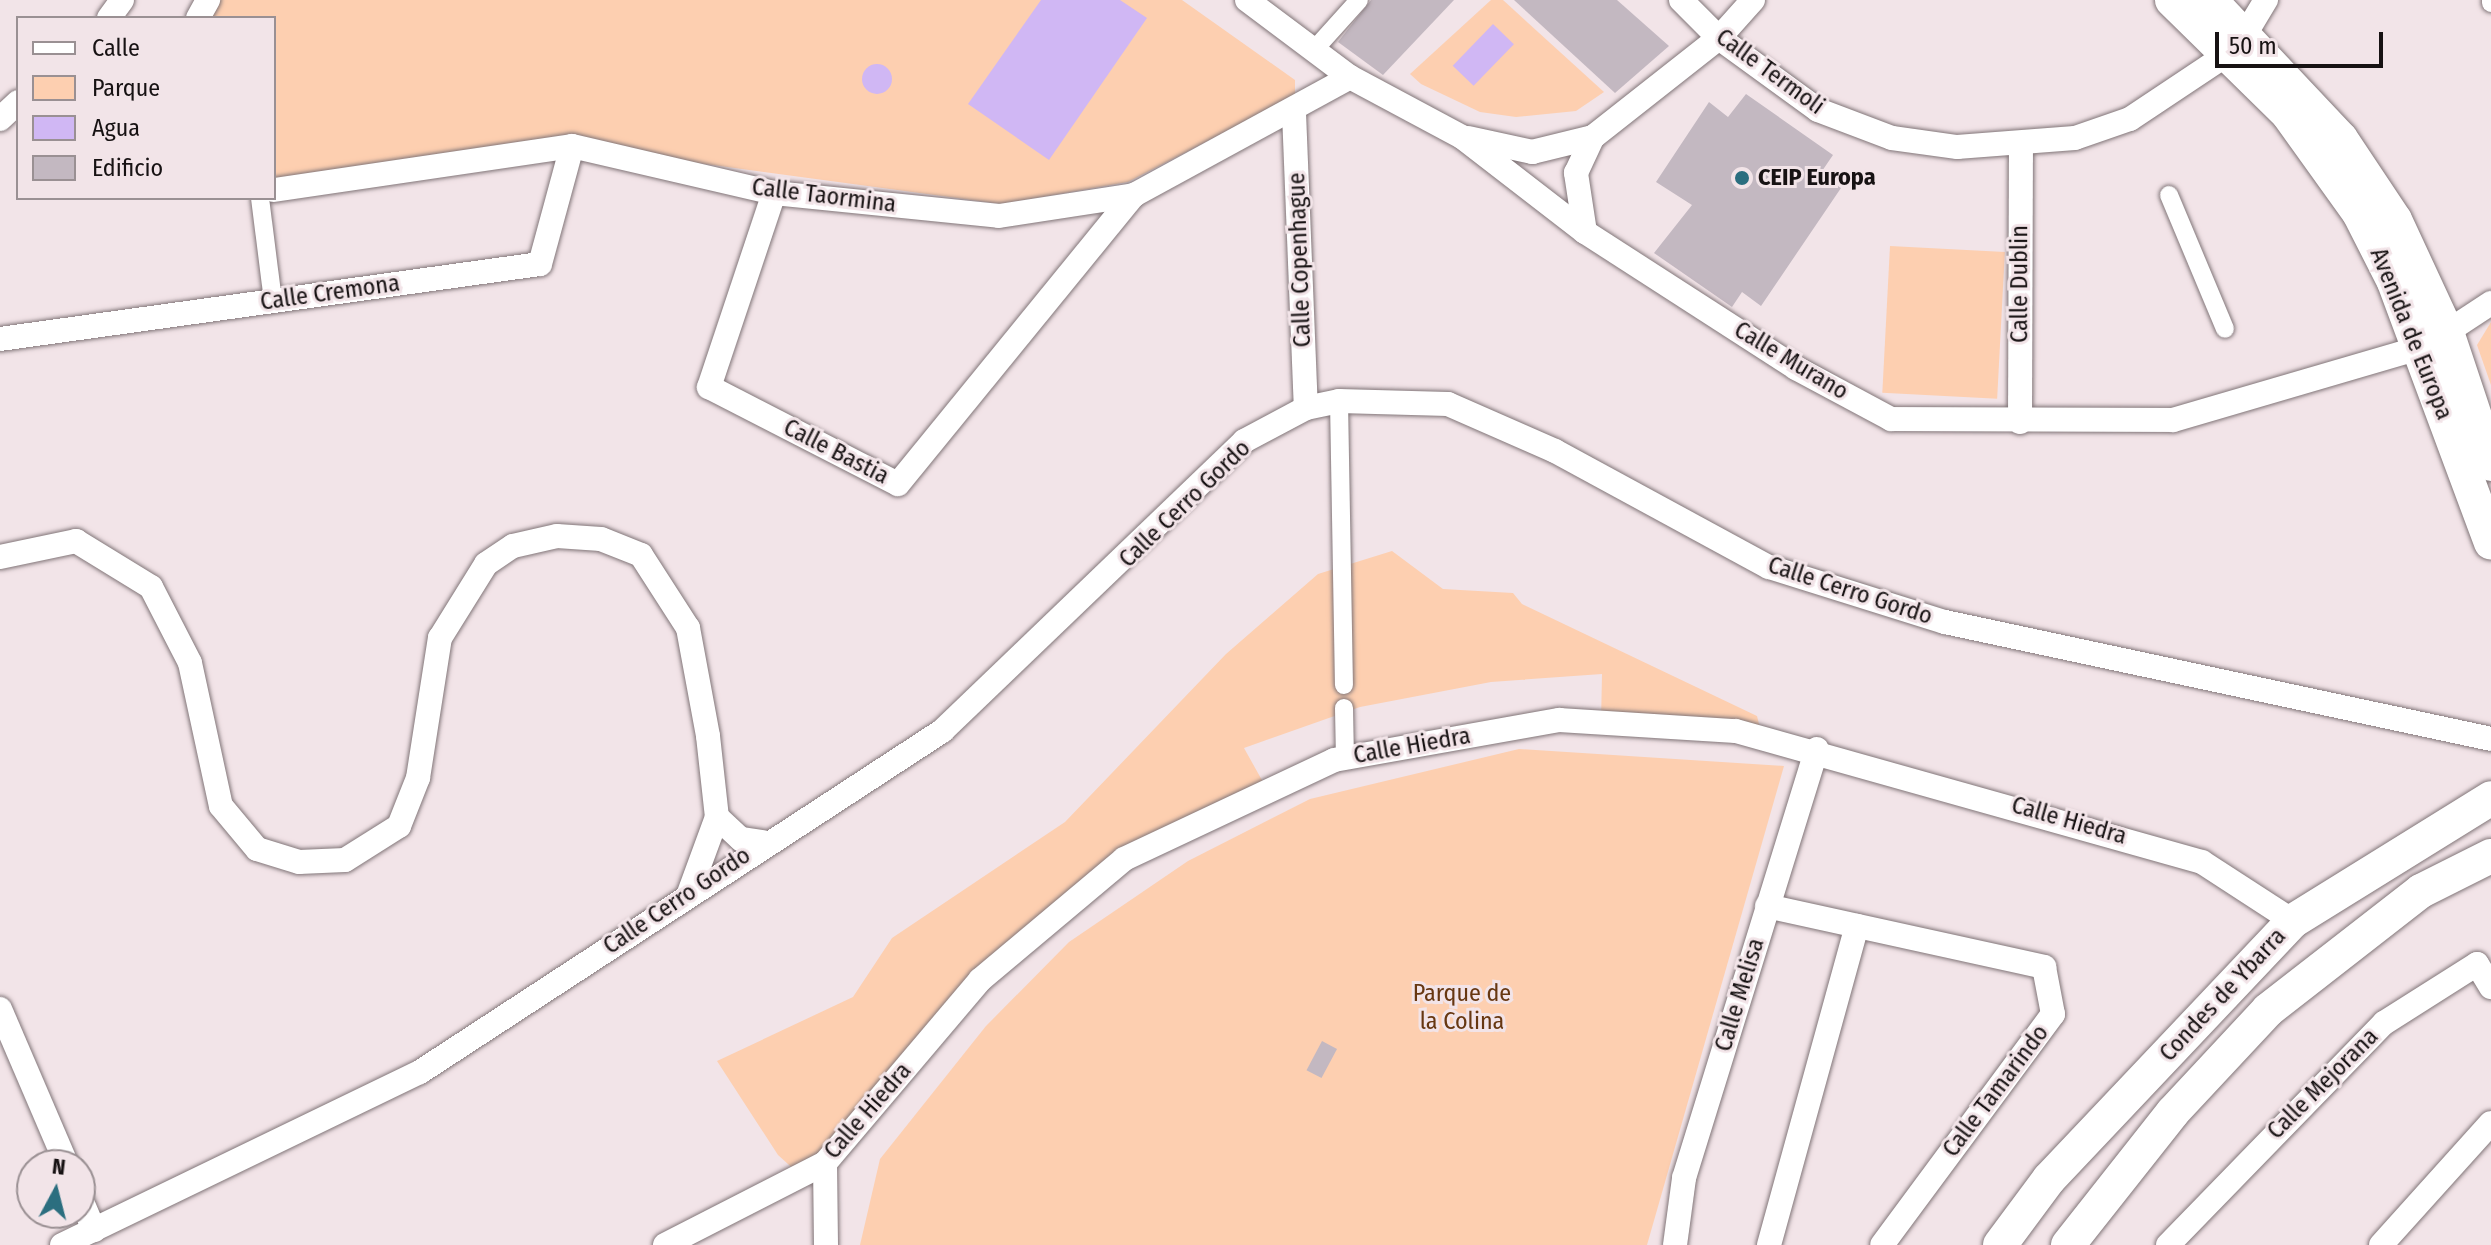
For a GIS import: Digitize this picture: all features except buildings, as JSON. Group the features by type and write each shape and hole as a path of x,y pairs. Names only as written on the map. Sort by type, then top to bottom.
{"main road":[{"name":"Avenida de Europa","path":"2172,0 2236,44 2359,213 2433,340 2491,543"},
{"path":"2210,0 2236,44"},
{"path":"2433,340 2491,464"},
{"name":"Condes de Ybarra","path":"2000,1245 2049,1179 2293,921 2491,798"},
{"name":"Condes de Ybarra","path":"2068,1245 2173,1112 2268,1010 2421,891 2491,856"}],"street":[{"name":"Calle Murano","path":"1247,0 1350,77 1462,137 1585,232 1796,368 1891,419 2020,422 2173,420 2433,340 2491,303"},
{"path":"1314,50 1359,0"},
{"name":"Calle Termoli","path":"1681,0 1719,38 1818,110 1892,138 2021,146 2130,119 2236,44"},
{"path":"1462,137 1532,152 1593,137 1719,38 1753,0"},
{"path":"2236,44 2266,0"},
{"name":"Calle Taormina","path":"276,190 572,146 774,193 999,216 1134,195 1294,113 1350,77"},
{"path":"0,119 16,104"},
{"name":"Calle Copenhague","path":"1294,113 1306,408"},
{"path":"1585,232 1576,173 1593,137"},
{"name":"Calle Cremona","path":"0,339 540,264 572,146"},
{"name":"Calle Dublin","path":"2020,422 2021,146"},
{"name":"Calle Bastia","path":"774,193 709,387 898,484 1134,195"},
{"path":"2169,195 2225,329"},
{"path":"260,200 273,301"},
{"path":"1339,401 1344,685"},
{"name":"Calle Cerro Gordo","path":"62,1245 420,1072 688,896 763,842 942,731 1244,441 1306,408 1339,401 1448,404 1555,451 1769,567 1945,622 2491,739"},
{"path":"0,557 76,541 151,587 190,663 221,806 257,849 299,862 345,860 399,826 418,778 440,638 486,564 513,546 557,536 601,539 641,555 688,628 717,817 688,896"},
{"path":"1344,708 1345,758"},
{"name":"Calle Hiedra","path":"665,1245 825,1163 980,980 1124,859 1345,758 1559,720 1736,731 1817,749 2202,862 2293,921"},
{"name":"Calle Melisa","path":"1675,1245 1684,1178 1817,749"},
{"path":"717,817 741,839 763,842"},
{"name":"Calle Tamarindo","path":"1767,906 2044,967 2053,1014 1882,1245"},
{"path":"1769,1245 1857,926"},
{"name":"Calle Mejorana","path":"2168,1245 2384,1023 2477,964 2491,987"},
{"path":"0,1009 60,1149"},
{"path":"2381,1245 2491,1123"},
{"path":"825,1163 826,1245"}],"green space":[{"path":"208,0 1182,0 1295,80 1295,96 1128,182 1001,204 572,146 276,190 276,16 199,16"},
{"path":"1491,0 1503,0 1604,92 1576,111 1516,117 1480,112 1421,84 1410,74"},
{"path":"1890,246 2005,252 1997,399 1882,393"},
{"path":"2491,322 2491,385 2477,345"},
{"path":"1392,551 1443,589 1513,593 1522,604 1757,716 1762,736 1601,723 1602,674 1491,682 1360,707 1244,748 1268,791 1124,859 981,980 825,1163 798,1173 778,1155 717,1061 853,997 892,938 1065,822 1226,654 1318,574"},
{"name":"Parque de la Colina","path":"1519,749 1784,766 1647,1245 860,1245 880,1159 986,1026 1069,942 1188,861 1310,799"}],"water":[{"path":"1041,0 1120,0 1147,18 1049,160 968,104"},
{"path":"1493,24 1514,44 1474,86 1453,66"},
{"path":"877,64 888,68 892,79 888,90 877,94 866,90 862,79 866,68"}],"place":[{"name":"CEIP Europa","path":"1742,178"}]}
